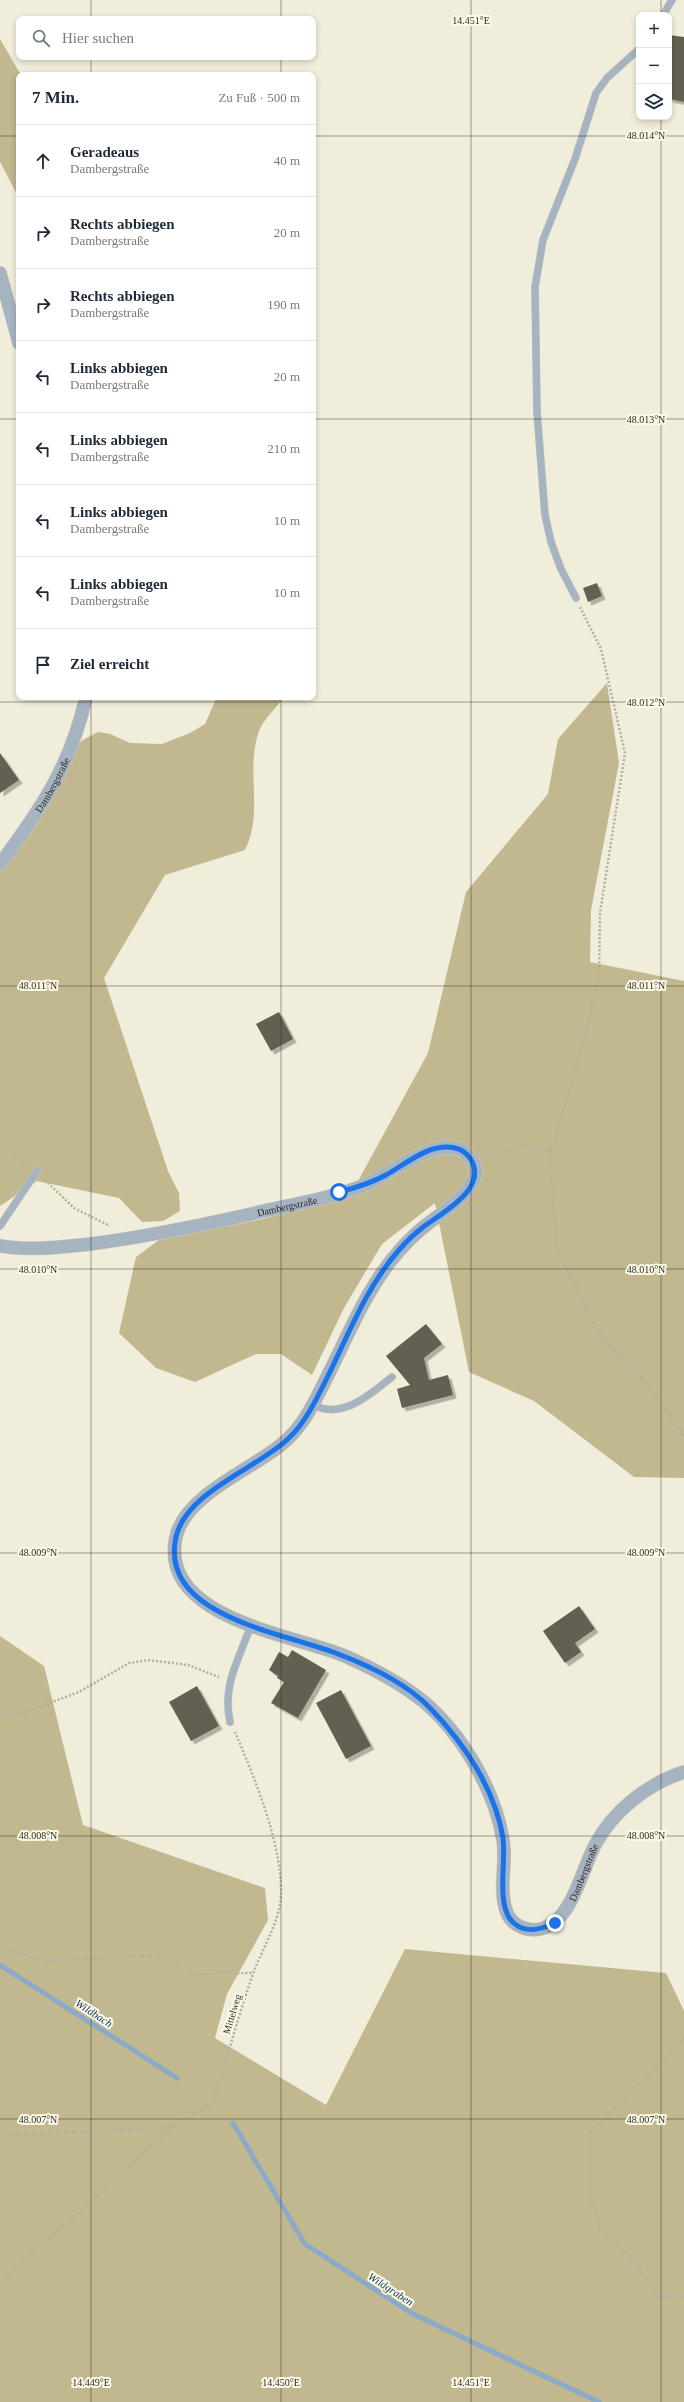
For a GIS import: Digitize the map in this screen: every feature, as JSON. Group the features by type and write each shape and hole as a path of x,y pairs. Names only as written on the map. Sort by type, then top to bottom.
{"street":[{"path":"0,273 16,332"},
{"name":"Dambergstraße","path":"0,864 46,799 64,766 76,735 85,700"},
{"name":"Dambergstraße","path":"0,1246 12,1248 60,1247 122,1240 190,1228 304,1202 365,1185 426,1152 439,1147 455,1147 466,1152 473,1162 474,1172 472,1185 464,1196 419,1230 382,1272 368,1295 313,1405 288,1439 193,1506 182,1520 176,1536 174,1553 178,1571 187,1589 201,1601 222,1614 250,1625 339,1654 372,1668 425,1703 440,1719 470,1758 486,1789 497,1814 503,1837 505,1906 508,1916 516,1925 528,1930 540,1930 555,1923 566,1910 595,1844 610,1821 630,1803 654,1786 684,1772"}],"lane":[{"path":"665,12 672,0"},
{"path":"576,598 561,569 551,542 545,515 537,412 535,287 543,240 575,159 596,93 607,78 636,52"},
{"path":"0,1226 37,1171"},
{"path":"313,1405 321,1409 342,1409 366,1396 392,1377"},
{"path":"230,1722 226,1704 229,1681 250,1625"}],"path":[{"path":"576,598 601,649 625,753 600,913 599,977 580,1060 551,1151 556,1248 600,1334 654,1392 684,1437"},
{"path":"0,1141 5,1148 37,1171 51,1189 74,1208 115,1228 122,1240"},
{"path":"473,1162 520,1145 551,1151"},
{"path":"0,1712 23,1713 79,1692 129,1663 143,1661 188,1665 229,1681"},
{"name":"Mittelweg","path":"0,2136 170,2127 213,2104 253,1973 277,1914 281,1898 279,1864 261,1798 230,1722"},
{"path":"0,1948 48,1962 159,1955 195,1974 253,1973"},
{"path":"684,2038 592,2132 590,2200 601,2230 627,2254 659,2297 677,2296 684,2298"},
{"path":"0,2284 107,2187 170,2127"}],"shaded area":[{"path":"0,39 19,72 16,72 16,192 0,162"},
{"path":"607,683 619,763 591,910 590,962 684,981 684,1478 634,1477 534,1401 469,1372 435,1203 382,1244 344,1308 312,1375 281,1354 256,1354 195,1382 156,1368 119,1333 136,1257 159,1240 267,1218 352,1192 428,1053 466,892 548,794 558,739"},
{"path":"216,700 282,700 261,727 255,746 253,821 245,850 165,875 104,978 168,1171 179,1193 180,1211 163,1221 142,1222 119,1198 37,1181 0,1206 0,871 22,840 81,741 98,732 110,734 130,743 162,744 190,733 205,724"},
{"path":"0,1636 44,1666 83,1825 265,1888 268,1920 227,1994 215,2038 326,2105 405,1949 666,1973 684,2011 684,2402 0,2402"}],"building":[{"path":"672,35 684,37 684,102 672,100"},
{"path":"597,583 602,596 588,602 583,588"},
{"path":"0,753 19,780 0,793"},
{"path":"279,1012 293,1039 271,1051 256,1024"},
{"path":"426,1324 442,1344 424,1358 429,1380 448,1375 453,1395 402,1408 397,1389 410,1385 386,1356"},
{"path":"579,1606 595,1629 575,1643 581,1652 565,1663 543,1631"},
{"path":"292,1650 326,1670 298,1718 271,1703 284,1682 277,1678 278,1676 269,1670 279,1652 288,1657"},
{"path":"197,1686 219,1726 191,1741 169,1702"},
{"path":"341,1690 371,1746 346,1759 316,1703"}],"waterway":[{"name":"Wildbach","path":"0,1965 177,2078"},
{"name":"Wildgraben","path":"233,2123 305,2244 411,2313 599,2402"}],"route":[{"path":"339,1192 365,1185 426,1152 439,1147 455,1147 466,1152 473,1162 474,1172 472,1185 464,1196 419,1230 382,1272 368,1295 313,1405 301,1424 288,1439 270,1453 193,1506 182,1520 176,1536 174,1553 178,1571 187,1589 201,1601 222,1614 250,1625 294,1638 339,1654 372,1668 425,1703 458,1741 474,1764 497,1814 503,1837 505,1858 503,1893 508,1916 516,1925 528,1930 540,1930 555,1923"}]}
